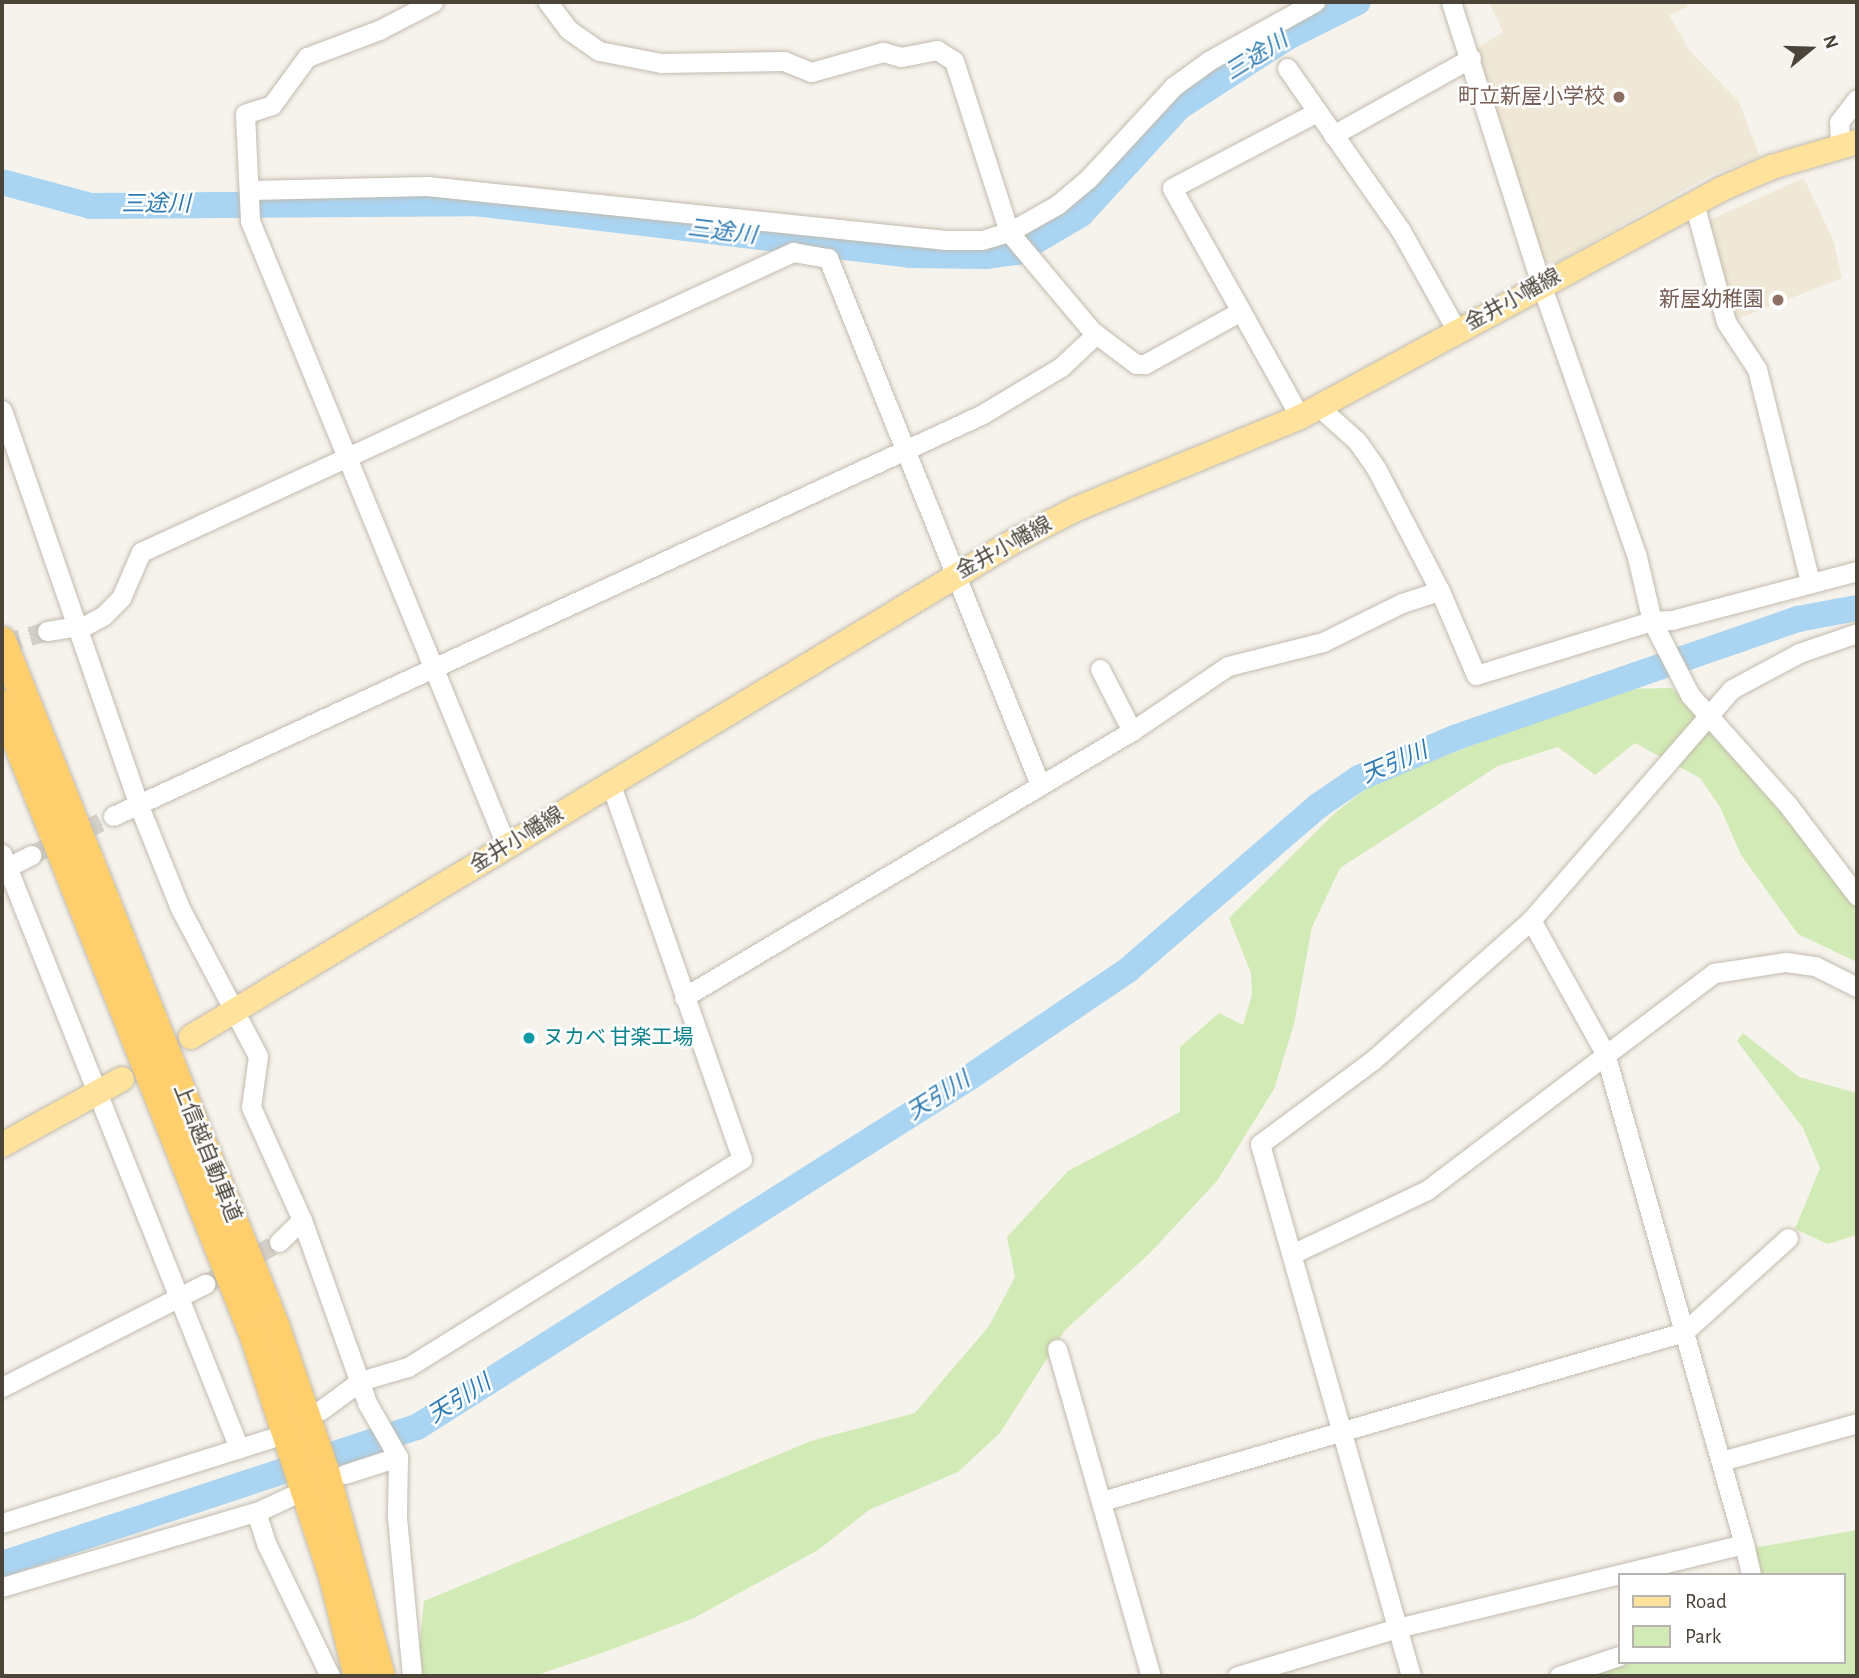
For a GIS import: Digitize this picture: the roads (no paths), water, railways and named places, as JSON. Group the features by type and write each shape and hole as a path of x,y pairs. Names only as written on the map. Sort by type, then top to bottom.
{"highway":[{"name":"上信越自動車道","path":"2,641 234,1219 298,1427 381,1676"},
{"name":"上信越自動車道","path":"2,704 224,1259 298,1427"},
{"name":"上信越自動車道","path":"316,1481 358,1676"}],"main road":[{"name":"金井小幡線","path":"191,1037 610,782 957,575 1076,509 1310,412 1694,203 1772,167 1849,143"},
{"path":"2,1145 122,1079"}],"street":[{"path":"433,2 379,30 307,57 272,105 246,114 250,221 507,847"},
{"path":"548,2 568,29 599,51 661,62 784,61 811,72 883,52 901,57 937,50 954,61 1009,232 1096,334 1136,364 1145,364 1241,310"},
{"path":"250,191 427,186 946,240 982,240 1009,232 1056,205 1088,179 1174,86 1210,60 1315,2"},
{"path":"1451,2 1541,284 1637,557 1652,621 1690,695 1788,805 1857,895"},
{"path":"1333,135 1471,58"},
{"path":"1287,68 1401,231 1457,331"},
{"path":"1849,143 1839,122 1857,99"},
{"path":"1317,112 1172,188 1241,310 1310,412 1357,441 1376,468 1440,591 1476,675 1652,621 1672,620 1857,571"},
{"path":"1694,203 1726,322 1757,369 1810,582"},
{"path":"47,631 103,616 121,598 141,552 793,252 828,258 1039,782"},
{"path":"113,817 906,452 981,415 1061,367 1096,334"},
{"path":"2,410 139,806 180,908 258,1056 251,1107 302,1220 360,1381 398,1457 397,1517 412,1676"},
{"path":"684,997 1039,782 1132,731 1228,666 1323,642 1402,603 1440,591"},
{"path":"1411,1676 1294,1253 1260,1144 1373,1060 1531,919 1732,689 1760,671 1857,633"},
{"path":"1100,669 1132,731"},
{"path":"2,1523 298,1427 360,1381 408,1367 742,1159 610,782"},
{"path":"31,855 4,863 182,1298 239,1448"},
{"path":"1531,919 1605,1053 1751,1573"},
{"path":"1294,1253 1427,1190 1714,973 1786,962 1815,966 1857,987"},
{"path":"279,1242 302,1220"},
{"path":"1101,1501 1342,1428 1684,1332 1788,1238"},
{"path":"2,1387 205,1284"},
{"path":"1057,1349 1151,1676"},
{"path":"1721,1461 1857,1423"},
{"path":"2,1587 256,1512 316,1481 398,1457"},
{"path":"256,1512 267,1545 330,1676"},
{"path":"1625,1573 1744,1544"},
{"path":"1237,1676 1398,1628 1618,1575"},
{"path":"1559,1676 1618,1656"}],"waterway":[{"name":"三途川","path":"2,182 91,206 475,203 910,255 987,256 1017,252 1081,214 1179,107 1286,38 1358,2"},
{"name":"天引川","path":"2,1564 417,1427 970,1077 1128,970 1318,806 1359,778 1457,737 1798,619 1857,608"}],"tunnel":[{"path":"2,644 47,631"},
{"path":"31,855 113,816"},
{"path":"205,1284 279,1242"}],"place":[{"name":"町立新屋小学校","path":"1619,97"},
{"name":"新屋幼稚園","path":"1778,300"},
{"name":"ヌカベ 甘楽工場","path":"529,1038"}]}
